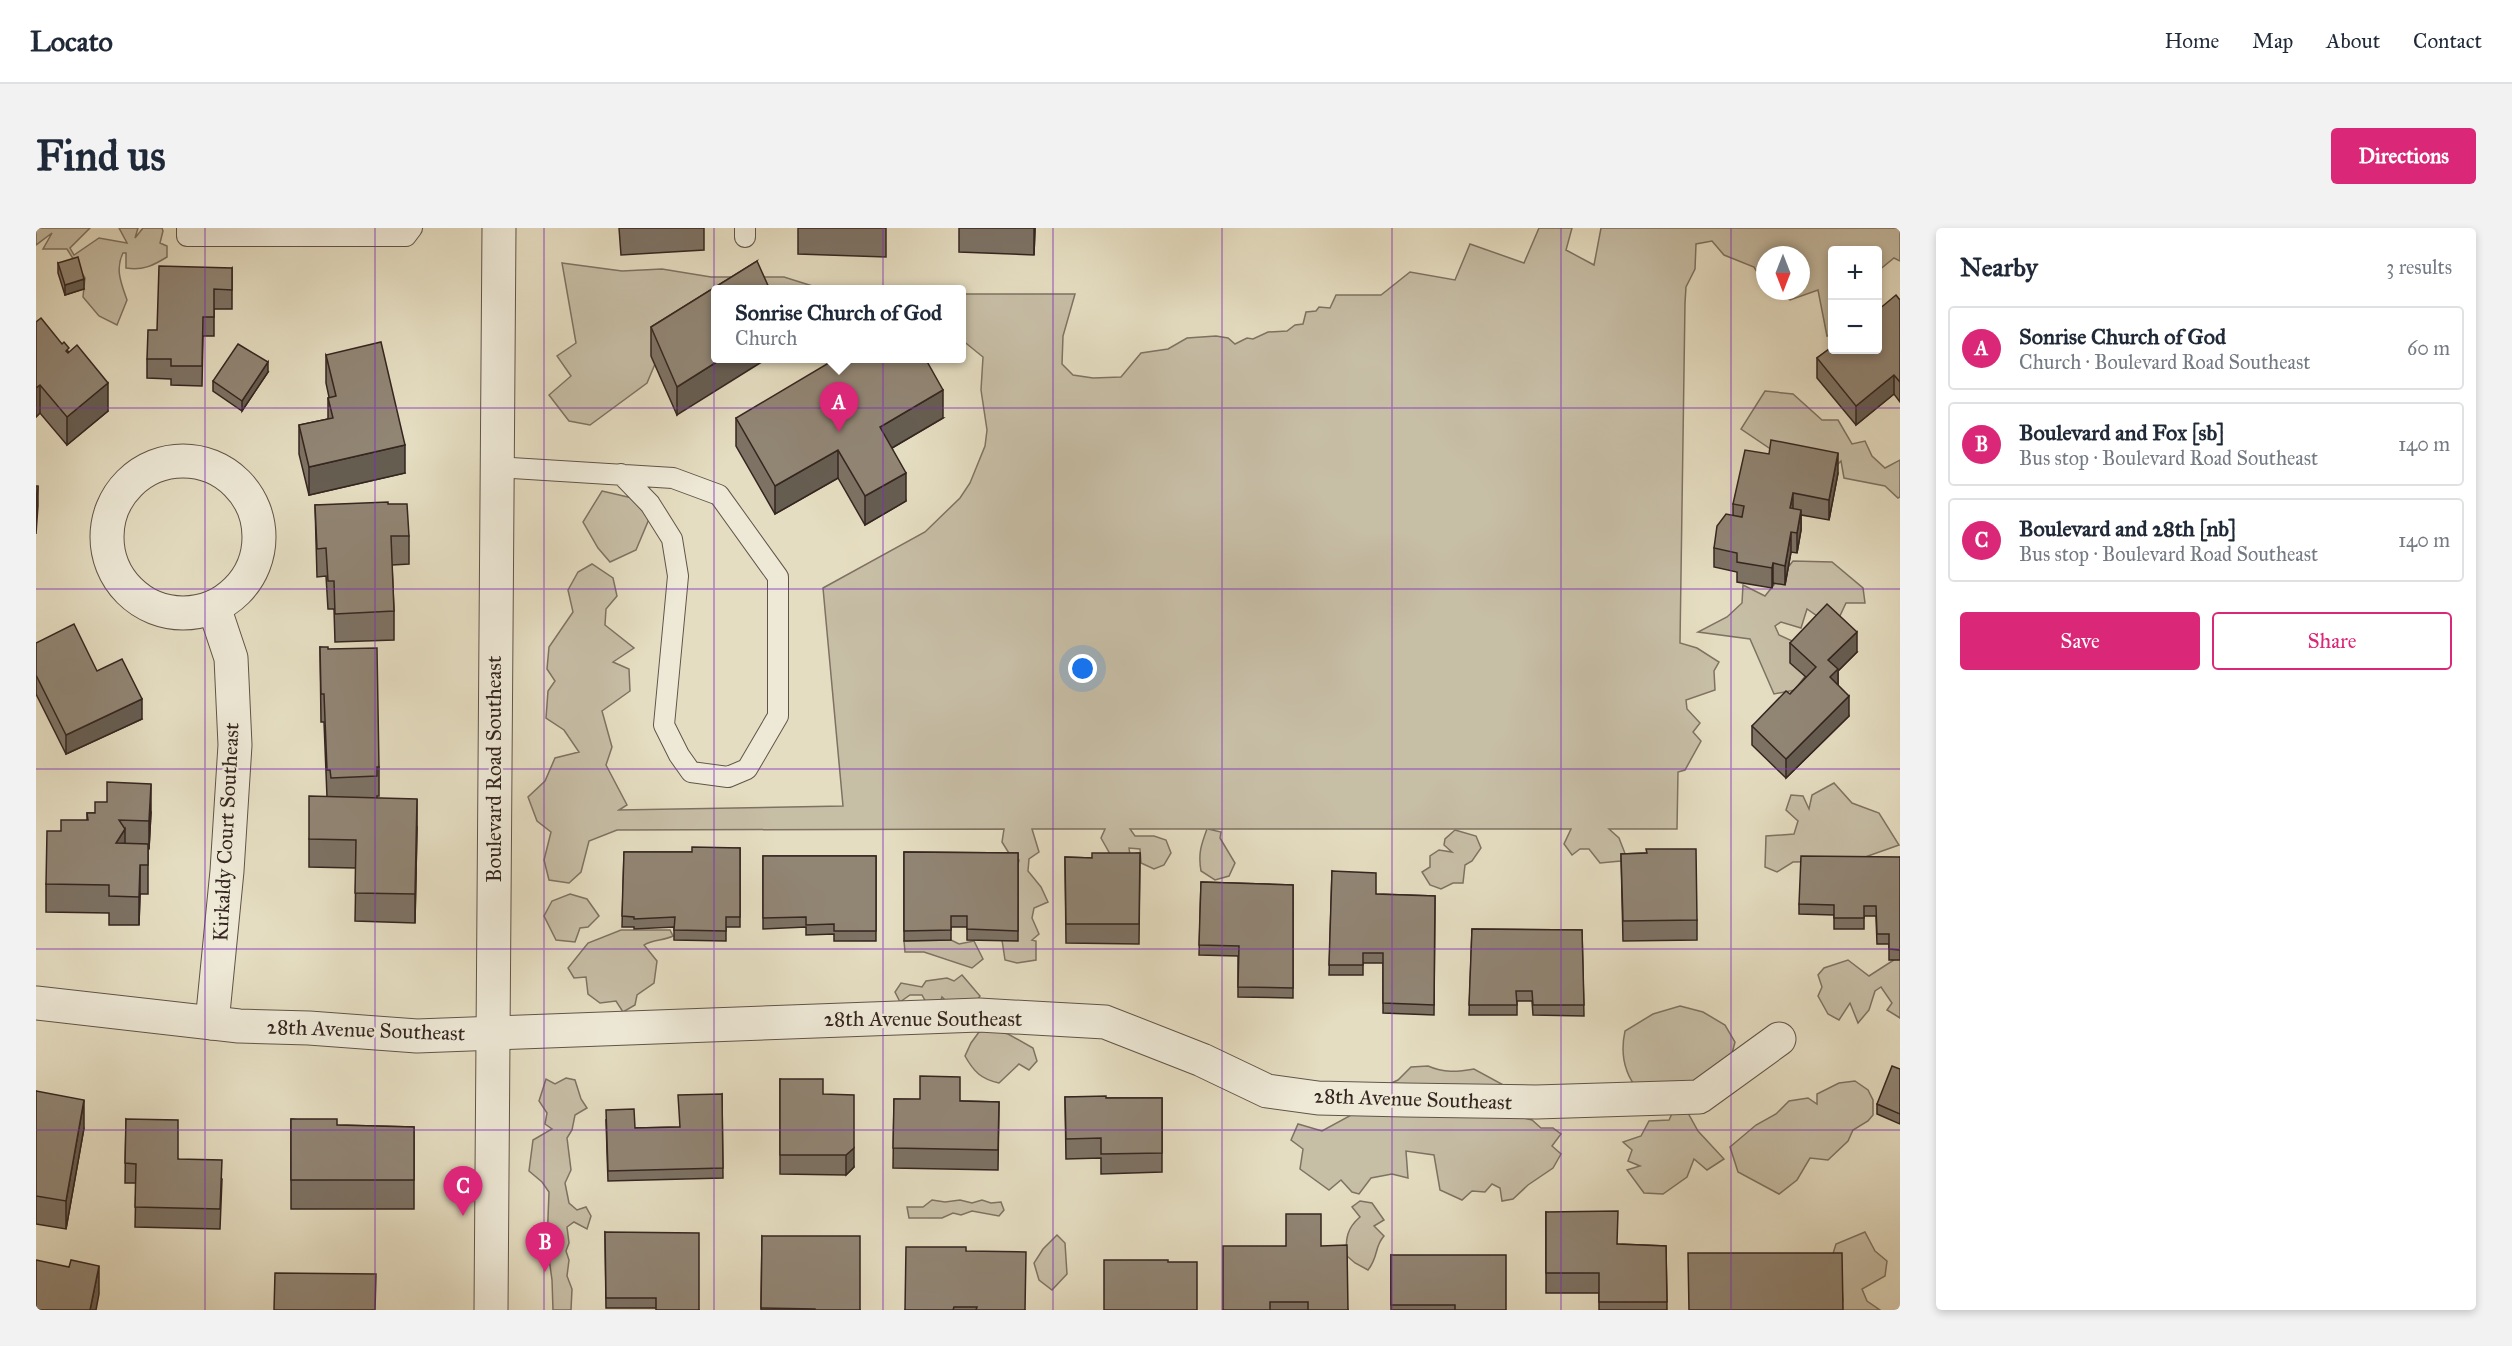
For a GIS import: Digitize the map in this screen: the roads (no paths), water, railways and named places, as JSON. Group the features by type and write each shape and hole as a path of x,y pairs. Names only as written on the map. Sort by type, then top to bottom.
{"street":[{"name":"Boulevard Road Southeast","path":"491,1310 499,228"},
{"path":"193,461 217,469 237,483 251,503 259,526 258,551 250,574 235,593 214,607 189,614 164,611 140,601 121,583 110,560 106,534 112,509 125,487 145,471 168,462 193,461"},
{"name":"Kirkaldy Court Southeast","path":"212,1023 227,871 235,745 231,658 214,607"},
{"name":"28th Avenue Southeast","path":"36,1003 212,1023 417,1036 979,1015 1105,1022 1173,1048 1267,1091 1318,1098 1536,1102 1699,1097 1779,1039"}],"lane":[{"path":"187,228 187,236 406,236 412,228"},
{"path":"497,467 621,474 673,478 719,495 778,577 778,716 747,769 728,777 691,772 679,755 664,725 678,576 672,539 650,504 621,474"}],"place":[{"name":"Sonrise Church of God","path":"839,432"},
{"name":"Boulevard and 28th [nb]","path":"463,1216"},
{"name":"Boulevard and Fox [sb]","path":"545,1272"}]}
